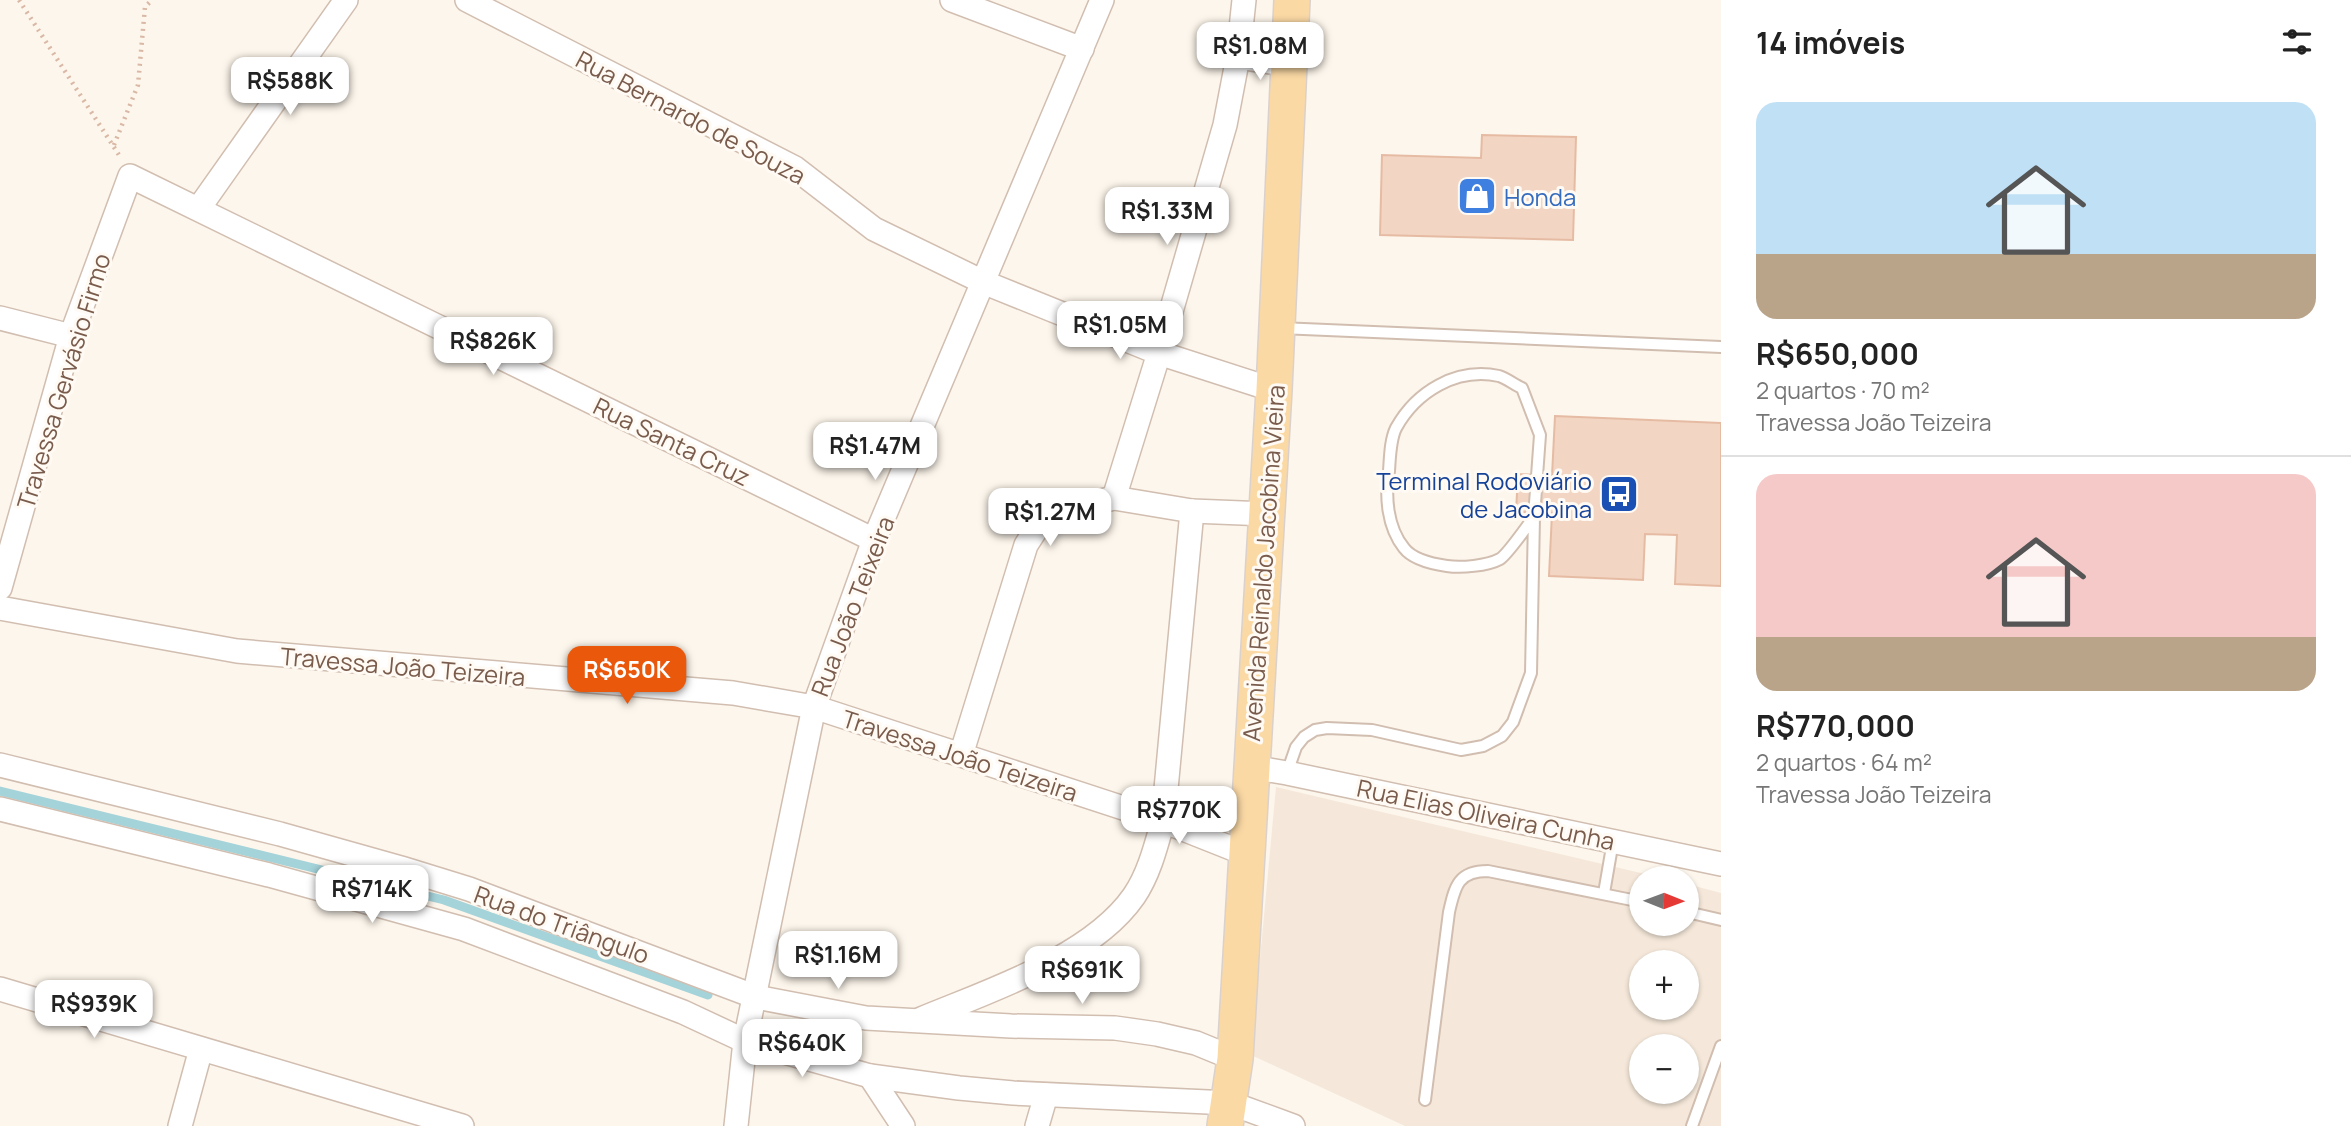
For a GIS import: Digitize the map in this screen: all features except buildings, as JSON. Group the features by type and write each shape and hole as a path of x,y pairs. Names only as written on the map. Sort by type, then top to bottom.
{"main road":[{"name":"Avenida Reinaldo Jacobina Vieira","path":"1227,1114 1235,1059 1267,514 1292,0"}],"street":[{"path":"199,208 346,0"},
{"name":"Rua Bernardo de Souza","path":"467,0 795,167 874,229 983,282 1159,353 1274,390"},
{"path":"952,0 1082,49"},
{"name":"Rua João Teixeira","path":"736,1126 745,1041 814,707 874,540 1102,0"},
{"path":"1114,498 1225,125 1238,57 1244,0"},
{"path":"1238,57 1290,65"},
{"name":"Rua Santa Cruz","path":"130,176 874,540"},
{"name":"Travessa Gervásio Firmo","path":"0,588 71,337 130,176"},
{"path":"0,318 71,337"},
{"path":"961,755 1026,545 1037,528 1049,517 1067,509 1114,498 1192,510 1267,514"},
{"path":"915,1021 1005,985 1076,948 1111,922 1134,895 1152,859 1163,821 1192,510"},
{"name":"Travessa João Teizeira","path":"0,608 237,651 733,693 814,707 1163,821 1246,854"},
{"name":"Rua do Triângulo","path":"0,765 280,834 401,868 469,890 756,997 854,1016 915,1021 1115,1028 1196,1043 1235,1059"},
{"name":"Rua Elias Oliveira Cunha","path":"1251,767 1721,864"},
{"name":"Rua do Triângulo","path":"0,810 270,874 464,929 683,1012 745,1041 870,1076 959,1088 1227,1114 1293,1126"},
{"path":"0,989 452,1124"},
{"path":"180,1126 201,1049"},
{"path":"870,1076 903,1126"},
{"path":"1037,1126 1046,1095"}],"lane":[{"path":"1277,328 1721,347"},
{"path":"1287,773 1296,747 1304,737 1315,730 1372,730 1461,750 1483,746 1502,736 1513,722 1531,673 1534,517 1540,435 1522,388 1499,376 1465,375 1432,388 1411,408 1394,431 1387,484 1388,508 1393,529 1405,550 1419,559 1463,568 1500,559 1534,517"},
{"path":"1604,893 1614,841"},
{"path":"1424,1100 1449,912 1453,893 1461,878 1472,871 1488,871 1629,899"},
{"path":"1699,915 1721,920"},
{"path":"1692,1126 1721,1045"}],"path":[{"path":"19,0 114,145 130,176"},
{"path":"114,145 138,85 145,7 152,0"}],"shaded area":[{"path":"1276,787 1629,870 1629,936 1699,936 1699,887 1721,893 1721,1126 1405,1126 1251,1055"}],"waterway":[{"path":"0,791 444,900 708,995"}],"place":[{"name":"Honda","path":"1477,196"},
{"name":"Terminal Rodoviário de Jacobina","path":"1619,494"}]}
